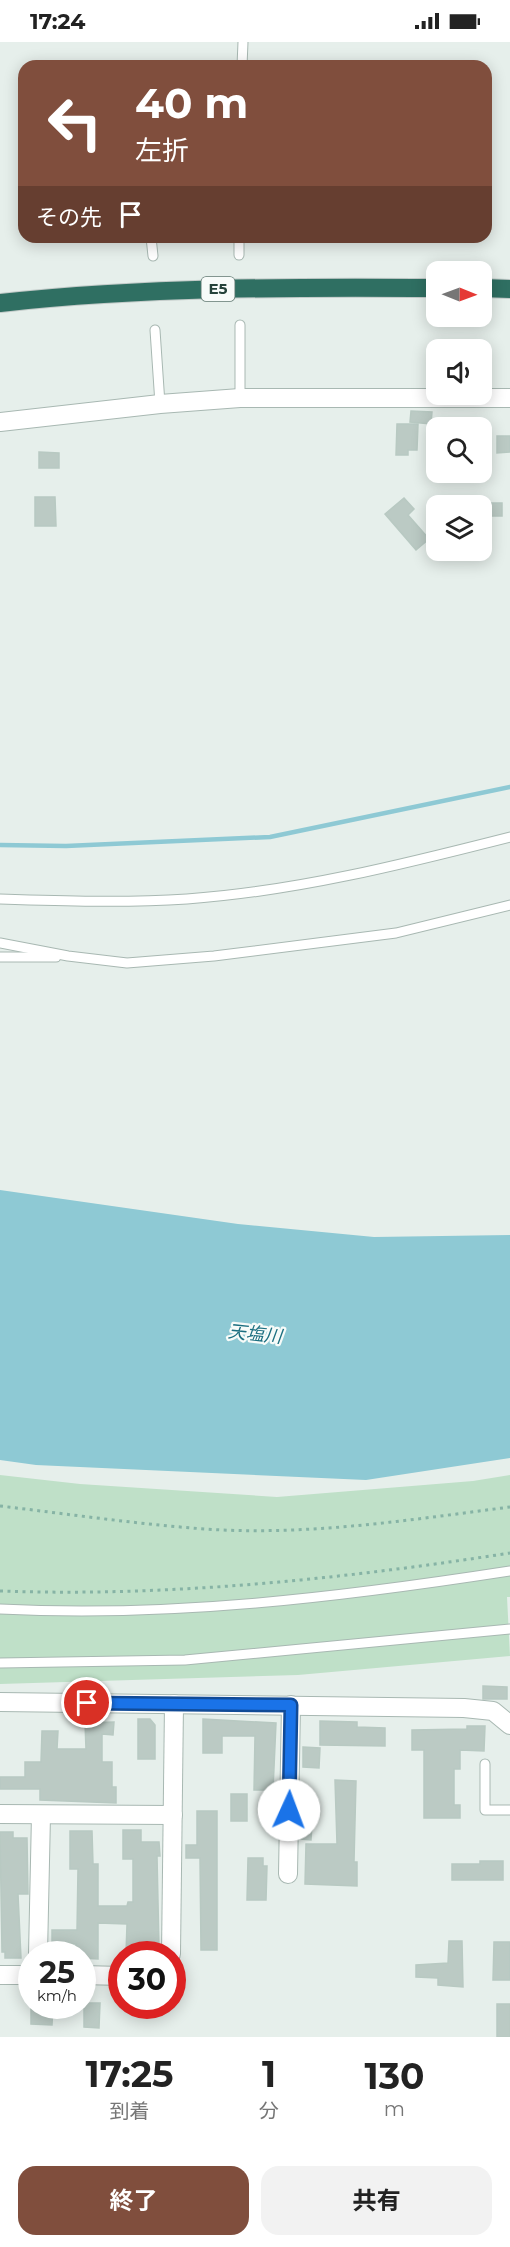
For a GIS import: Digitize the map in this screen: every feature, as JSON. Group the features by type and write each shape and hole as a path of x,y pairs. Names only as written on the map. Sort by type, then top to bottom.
{"highway":[{"name":"E5","path":"0,303 113,294 227,289 426,288"},
{"path":"492,288 510,289"}],"street":[{"path":"0,422 160,404 240,398 510,398"},
{"path":"0,1702 464,1708 493,1711 510,1725"},
{"path":"171,1941 174,1704"},
{"path":"288,1874 291,1705"},
{"path":"0,1815 173,1815"},
{"path":"38,1941 41,1815"},
{"path":"0,1975 18,1975"}],"lane":[{"path":"242,60 243,42"},
{"path":"152,243 153,256"},
{"path":"239,255 240,243"},
{"path":"240,325 240,398"},
{"path":"156,330 160,404"},
{"path":"0,899 105,902 188,899 258,891 387,868 510,837"},
{"path":"0,944 68,957 127,963 214,956 396,933 510,904"},
{"path":"0,957 35,959 68,957"},
{"path":"0,1609 104,1611 212,1606 332,1596 510,1571"},
{"path":"0,1663 185,1660 510,1629"},
{"path":"485,1764 485,1810 510,1810"}],"path":[{"path":"0,1506 206,1529 291,1530 374,1525 510,1507"},
{"path":"0,1591 68,1593 184,1590 336,1575 510,1553"}],"green space":[{"path":"0,1475 80,1484 277,1497 473,1481 510,1475 510,1597 507,1597 510,1656 298,1675 0,1684"}],"water":[{"name":"天塩川","path":"0,1190 238,1224 374,1237 510,1235 510,1458 366,1480 36,1465 0,1460"}],"building":[{"path":"411,411 432,412 432,417 426,417 426,424 410,422"},
{"path":"397,424 418,424 417,450 408,450 408,455 396,455"},
{"path":"497,436 510,436 510,452 497,453"},
{"path":"39,452 59,453 59,468 39,468"},
{"path":"35,497 55,497 56,526 35,526"},
{"path":"404,498 414,509 408,515 426,536 426,542 416,550 385,514"},
{"path":"492,503 502,503 502,516 492,516"},
{"path":"483,1686 507,1687 507,1699 483,1699"},
{"path":"138,1719 150,1719 155,1725 155,1759 138,1759"},
{"path":"203,1719 276,1723 273,1790 254,1790 255,1736 222,1736 222,1753 203,1753"},
{"path":"320,1721 357,1722 357,1727 385,1728 385,1746 320,1745"},
{"path":"114,1722 113,1735 102,1734 102,1762 112,1762 112,1787 116,1787 116,1803 40,1800 40,1789 0,1789 0,1777 25,1777 25,1762 41,1762 42,1731 58,1731 57,1749 86,1749 85,1723"},
{"path":"467,1726 485,1726 484,1751 460,1750 460,1769 454,1769 454,1805 460,1805 460,1818 424,1818 424,1750 412,1750 412,1730 467,1729"},
{"path":"303,1747 320,1748 319,1768 303,1767"},
{"path":"335,1780 356,1781 354,1862 357,1862 357,1886 305,1884 306,1844 337,1844"},
{"path":"231,1794 247,1794 247,1821 231,1821"},
{"path":"197,1811 217,1811 217,1950 201,1950 200,1858 186,1858 186,1845 197,1845"},
{"path":"300,1824 312,1825 311,1840 300,1839"},
{"path":"123,1830 141,1830 141,1842 159,1842 160,1856 157,1856 159,1941 126,1941 127,1924 98,1923 98,1959 96,1959 96,1941 52,1941 52,1930 77,1930 78,1869 70,1869 70,1831 92,1831 93,1864 98,1864 98,1906 127,1906 128,1902 133,1902 133,1859 123,1859"},
{"path":"0,1832 13,1832 13,1838 27,1838 28,1894 18,1894 20,1941 18,1941 18,1958 5,1958 5,1952 2,1952"},
{"path":"248,1858 263,1858 263,1866 267,1866 266,1900 247,1900"},
{"path":"480,1861 503,1861 503,1880 452,1880 452,1864 480,1864"},
{"path":"449,1941 462,1941 463,1987 438,1985 438,1978 416,1977 416,1965 448,1963"},
{"path":"494,1942 510,1942 510,1980 493,1980"},
{"path":"96,2003 100,2003 99,2028 84,2027 84,2019 96,2019"},
{"path":"497,2004 510,2004 510,2037 497,2037"},
{"path":"31,2019 52,2019 52,2025 31,2024"}],"waterway":[{"path":"0,845 66,846 270,837 510,787"}],"route":[{"path":"87,1703 291,1705 289,1810"}]}
